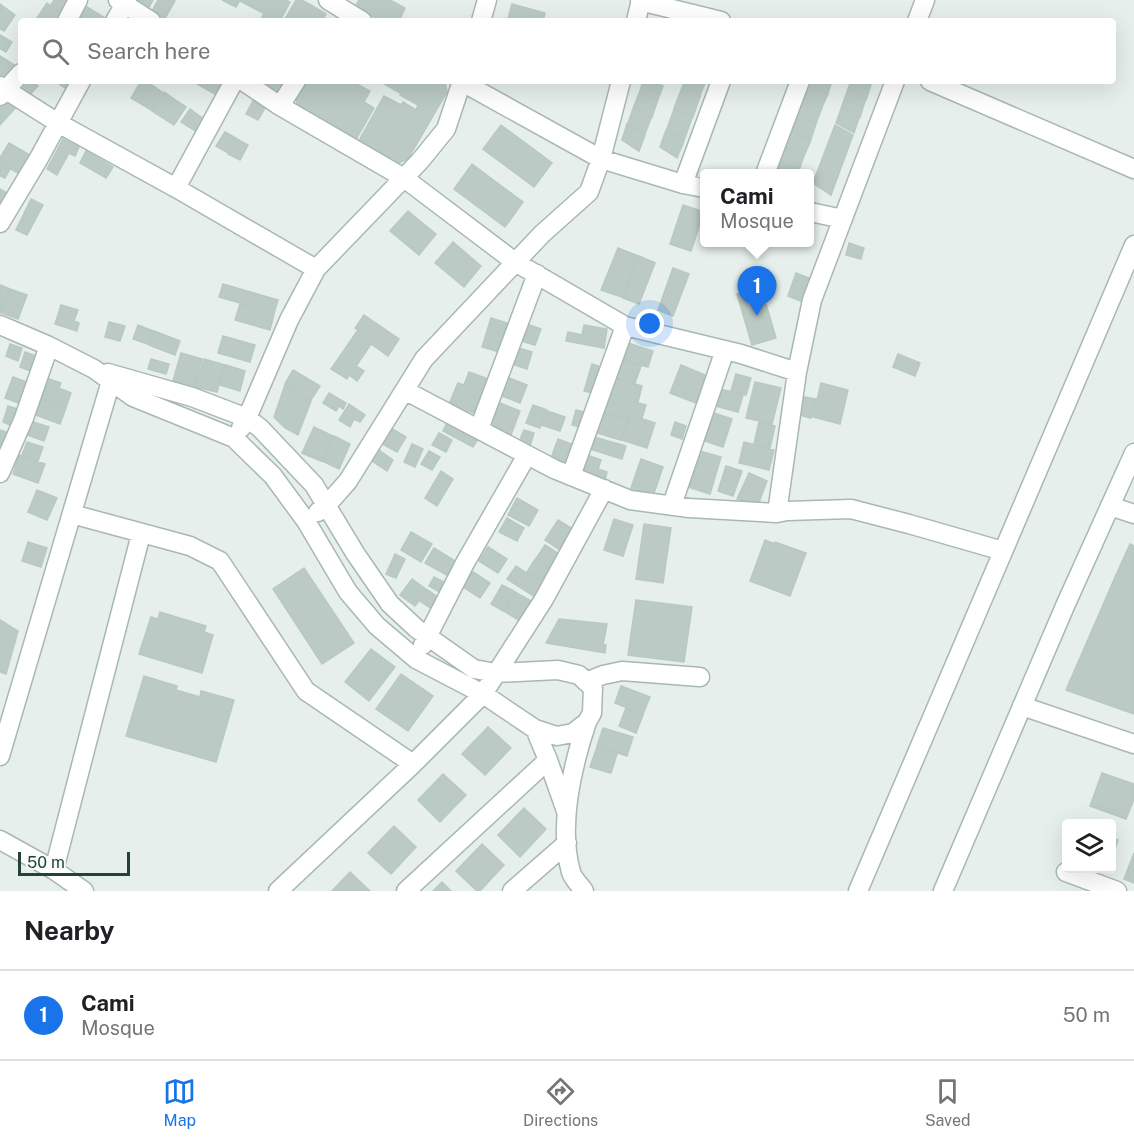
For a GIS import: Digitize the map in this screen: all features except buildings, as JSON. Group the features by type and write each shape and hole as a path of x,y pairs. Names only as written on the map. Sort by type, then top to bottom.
{"street":[{"path":"69,18 78,0"},
{"path":"482,18 487,0"},
{"path":"918,18 925,0"},
{"path":"116,18 123,1 147,18"},
{"path":"637,18 640,1 709,18"},
{"path":"335,7 357,18"},
{"path":"18,76 2,91 316,269"},
{"path":"0,223 79,84"},
{"path":"176,188 232,84"},
{"path":"247,84 280,106 404,178 515,262 625,326 725,350 797,372"},
{"path":"280,106 294,84"},
{"path":"234,438 247,418 289,320 316,269 420,161 446,129 461,84"},
{"path":"466,84 602,159 700,187"},
{"path":"306,521 326,506 348,482 424,360 542,234 589,192 602,159 620,84"},
{"path":"683,184 720,84"},
{"path":"767,169 799,84"},
{"path":"777,513 797,372 812,300 894,84"},
{"path":"937,84 1134,169"},
{"path":"814,213 843,219"},
{"path":"858,891 1134,245"},
{"path":"479,429 537,274"},
{"path":"0,325 94,369 133,397 234,438 273,476 306,521 348,592 377,626 416,659 483,694 535,729 557,736 573,733 587,722"},
{"path":"571,476 625,326"},
{"path":"0,473 24,418 49,346"},
{"path":"672,506 725,350"},
{"path":"94,369 192,398 247,418 260,428 314,485 355,553 390,604 417,628 474,669 496,673 558,670 579,675 592,688 592,712 576,755 566,811 567,843 572,874 584,891"},
{"path":"0,756 111,381"},
{"path":"406,391 554,469 630,500 689,508 777,513 851,509 1003,551"},
{"path":"943,891 1065,606 1134,453"},
{"path":"416,659 465,563 527,455"},
{"path":"278,891 413,764 483,694 544,599 604,489"},
{"path":"1110,506 1134,514"},
{"path":"72,514 190,546 220,561 306,691 413,764"},
{"path":"54,870 141,534"},
{"path":"586,682 622,671 700,677"},
{"path":"1022,706 1134,744"},
{"path":"535,729 566,811"},
{"path":"406,891 548,760"},
{"path":"0,840 54,870 84,891"},
{"path":"512,891 567,843"},
{"path":"1069,873 1117,891"}],"place":[{"name":"Cami","path":"757,316"}]}
